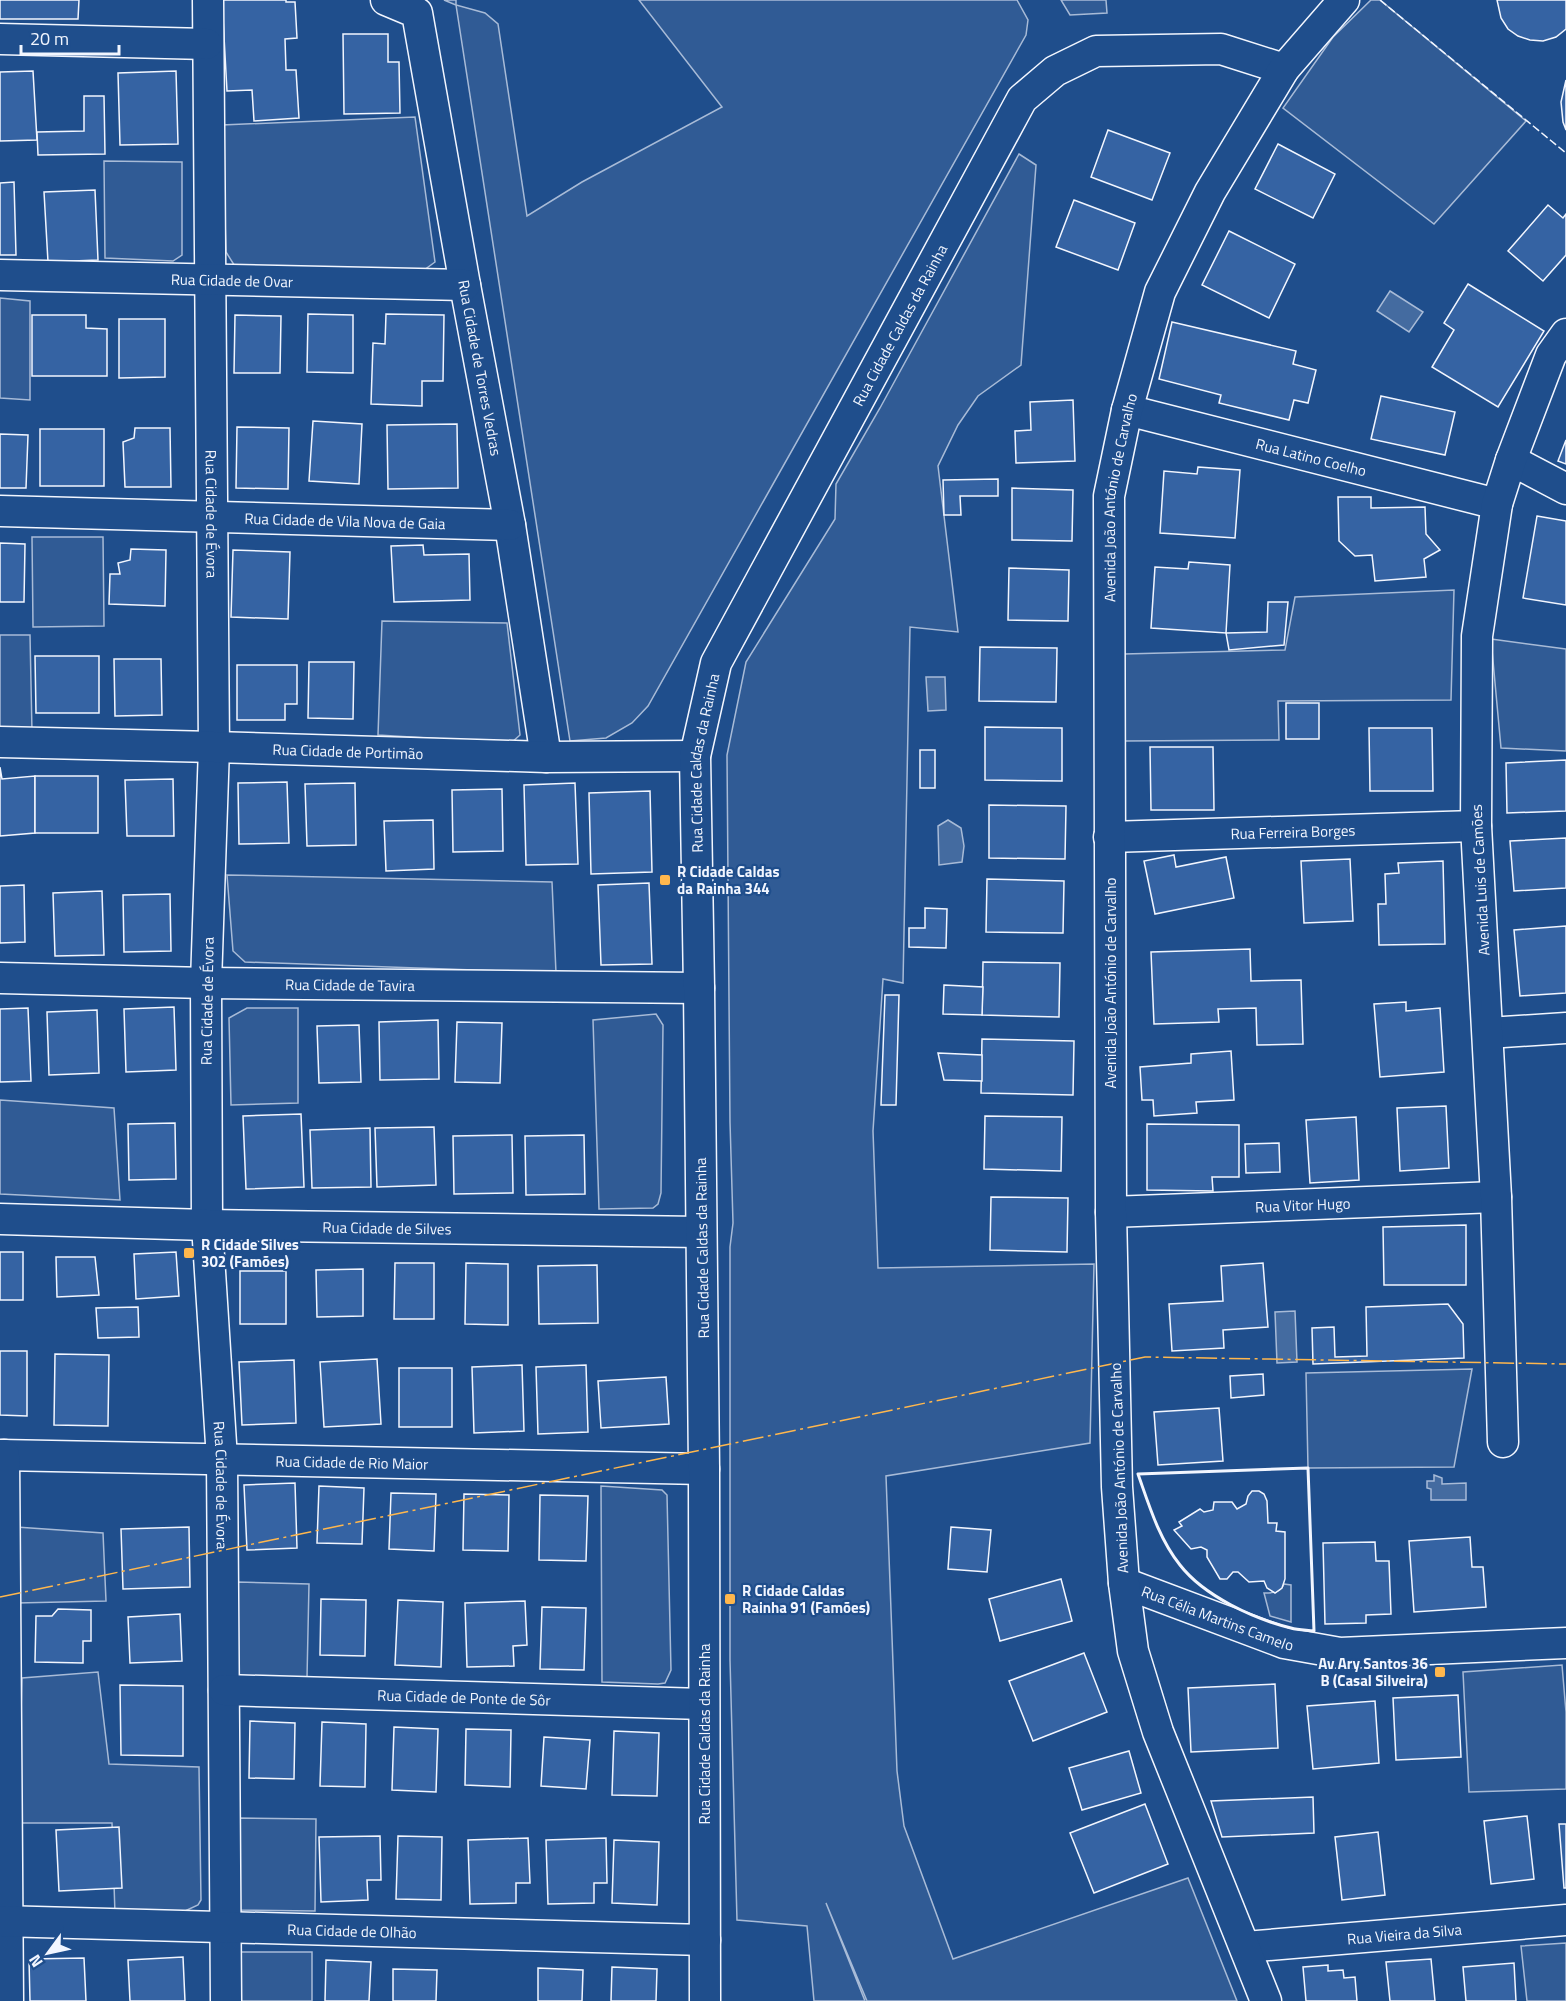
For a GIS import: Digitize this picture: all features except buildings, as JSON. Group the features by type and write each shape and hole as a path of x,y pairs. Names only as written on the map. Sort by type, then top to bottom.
{"street":[{"name":"Rua Cidade de Évora","path":"208,0 214,747 206,983 207,1225 222,1459 226,2001"},
{"name":"Rua Cidade de Torres Vedras","path":"386,0 417,13 510,525 546,757"},
{"name":"Avenida João António de Carvalho","path":"1266,2001 1158,1732 1133,1651 1124,1583 1117,1487 1111,1212 1109,496 1127,410 1160,292 1210,192 1284,69 1344,0"},
{"path":"0,39 207,44"},
{"name":"Rua Cidade Caldas da Rainha","path":"705,2001 704,1469 695,756 716,663 1022,99 1055,71 1096,51 1221,49 1284,69"},
{"name":"Rua Cidade de Ovar","path":"0,275 465,285"},
{"name":"Avenida Luis de Camões","path":"1503,1442 1496,1197 1476,826 1477,636 1497,504 1511,460 1551,355 1566,334"},
{"name":"Rua Latino Coelho","path":"1127,410 1497,504"},
{"path":"1511,460 1566,489"},
{"name":"Rua Cidade de Vila Nova de Gaia","path":"0,511 510,525"},
{"name":"Rua Cidade de Portimão","path":"0,742 546,757 695,756"},
{"name":"Rua Ferreira Borges","path":"1109,837 1476,826"},
{"name":"Rua Cidade de Tavira","path":"0,978 206,983 699,988"},
{"path":"1488,1033 1566,1028"},
{"name":"Rua Vitor Hugo","path":"1111,1212 1496,1197"},
{"name":"Rua Cidade de Silves","path":"0,1219 207,1225 701,1232"},
{"path":"2,1455 4,1921 8,2001"},
{"name":"Rua Cidade de Rio Maior","path":"2,1455 704,1469"},
{"name":"Rua Célia Martins Camelo","path":"1124,1583 1284,1643 1340,1653 1566,1643"},
{"name":"Rua Cidade de Ponte de Sôr","path":"224,1690 703,1704"},
{"name":"Rua Vieira da Silva","path":"1245,1947 1566,1920"},
{"name":"Rua Cidade de Olhão","path":"4,1921 705,1940"}],"shaded area":[{"path":"444,0 456,0 456,5"},
{"path":"639,0 1017,0 1028,20 1026,35 648,706 632,723 606,738 570,741 456,5 485,13 498,24 527,216 582,182 722,107"},
{"path":"1061,0 1106,0 1107,13 1070,15"},
{"path":"1371,0 1380,0 1526,121 1434,224 1283,108 1333,37"},
{"path":"415,117 435,262 424,270 236,268 226,252 222,125"},
{"path":"1019,154 1036,165 1021,365 978,396 958,425 938,466 958,632 910,627 903,983 883,979 873,1131 878,1268 1094,1264 1090,1443 886,1476 897,1771 904,1826 953,1959 1188,1878 1237,2001 867,2001 826,1903 865,2001 814,2001 807,1926 737,1920 730,1660 730,1247 733,1223 727,755 746,662 835,519 836,484"},
{"path":"104,161 182,162 182,255 173,261 105,258"},
{"path":"1390,291 1423,312 1409,332 1377,311"},
{"path":"0,298 30,301 30,400 0,398"},
{"path":"32,537 103,537 104,626 33,627"},
{"path":"1454,590 1451,700 1278,701 1279,740 1124,741 1124,654 1285,650 1295,597"},
{"path":"382,621 507,623 520,735 511,743 378,735"},
{"path":"0,635 30,635 32,732 0,733"},
{"path":"1491,639 1566,649 1566,751 1501,748"},
{"path":"926,677 945,677 946,710 928,711"},
{"path":"948,820 961,828 964,846 962,862 939,865 938,826"},
{"path":"227,875 552,882 556,973 245,962 233,951"},
{"path":"247,1008 298,1008 298,1103 231,1105 229,1018"},
{"path":"656,1014 663,1025 661,1193 658,1204 653,1208 599,1209 593,1020"},
{"path":"0,1100 114,1108 120,1200 0,1194"},
{"path":"1295,1311 1297,1362 1277,1363 1275,1312"},
{"path":"1472,1369 1454,1467 1308,1468 1306,1373"},
{"path":"1434,1475 1442,1478 1442,1484 1466,1483 1466,1500 1431,1500 1431,1489 1427,1488 1427,1481 1434,1481"},
{"path":"601,1486 662,1490 667,1495 671,1670 665,1683 602,1682"},
{"path":"16,1527 103,1533 106,1601 17,1603"},
{"path":"237,1582 309,1584 307,1678 236,1677"},
{"path":"1284,1584 1291,1585 1291,1622 1270,1616 1264,1593 1278,1591"},
{"path":"1562,1665 1566,1712 1566,1789 1469,1792 1463,1672"},
{"path":"98,1672 109,1764 199,1767 201,1900 198,1905 185,1911 115,1914 112,1823 18,1823 22,1678"},
{"path":"238,1818 316,1819 315,1911 237,1910"},
{"path":"1566,1943 1566,2001 1527,2001 1521,1946"},
{"path":"237,1952 312,1952 312,2001 237,2001"}],"fence":[{"path":"1380,0 1566,153"}],"wall":[{"path":"1308,1468 1314,1631 1299,1630 1261,1619 1231,1605 1202,1587 1180,1565 1160,1533 1138,1474 1308,1468"}],"power":[{"path":"0,1597 1145,1357 1566,1364"}],"place":[{"name":"R Cidade Caldas da Rainha 344","path":"665,880"},
{"name":"R Cidade Silves 302 (Famões)","path":"189,1253"},
{"name":"R Cidade Caldas Rainha 91 (Famões)","path":"730,1599"},
{"name":"Av Ary Santos 36 B (Casal Silveira)","path":"1440,1672"}]}
